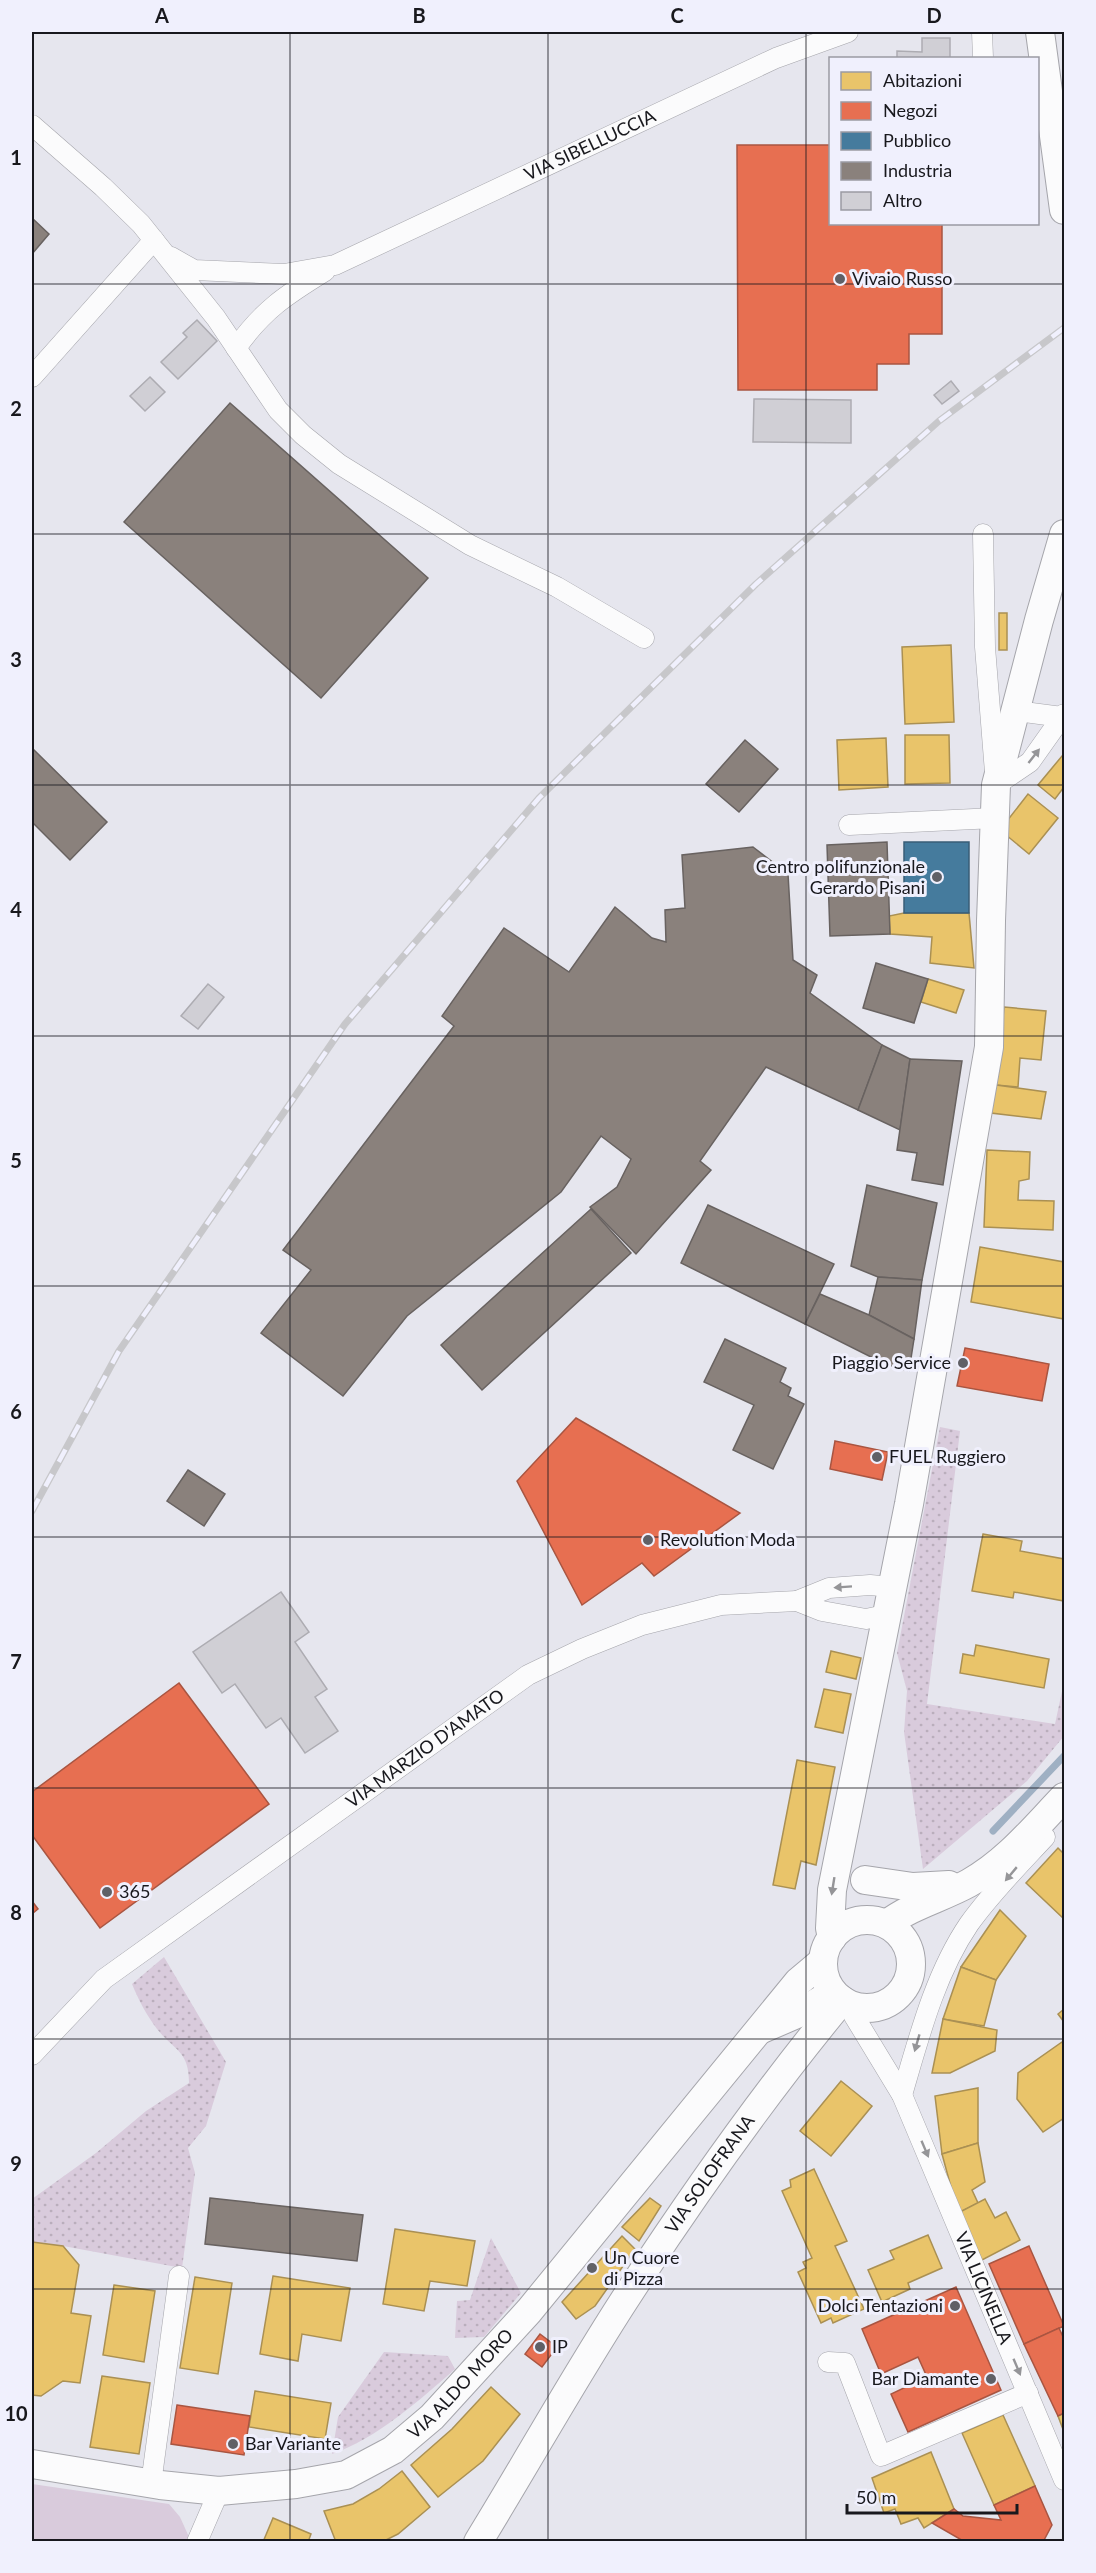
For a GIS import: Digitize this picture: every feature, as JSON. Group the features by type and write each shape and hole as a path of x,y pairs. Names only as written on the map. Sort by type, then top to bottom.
{"main road":[{"path":"1040,32 1065,210"},
{"path":"843,2000 824,1975 832,1890 909,1504 989,1047 996,784 1039,620 1065,534"},
{"path":"884,1923 901,1913 969,1883 1003,1860 1065,1797"},
{"path":"843,1834 884,1923"},
{"path":"865,1880 913,1887 969,1883"},
{"path":"760,2029 799,2013 843,2000 869,2008 883,2005 900,1993 910,1975 911,1960 908,1947 900,1935 884,1923 867,1920 854,1922 842,1928 828,1949"},
{"name":"VIA ALDO MORO","path":"32,2464 151,2484 219,2491 296,2484 346,2475 393,2450 432,2417 529,2311 798,1982 828,1949"},
{"name":"VIA SOLOFRANA","path":"478,2541 628,2295 692,2200 809,2040 843,2000"}],"street":[{"name":"VIA SIBELLUCCIA","path":"236,348 253,324 277,301 335,265 776,58 848,32"},
{"path":"982,32 982,57"},
{"name":"VIA SIBELLUCCIA","path":"32,125 103,187 160,247 187,285 216,318 278,410 303,435 339,464 470,545 556,587 644,638"},
{"name":"VIA SIBELLUCCIA","path":"160,247 194,270 284,274 335,265"},
{"path":"32,377 160,247"},
{"path":"983,534 985,647 996,784 1030,762 1064,716"},
{"path":"1016,711 1064,716"},
{"path":"849,825 995,818"},
{"path":"797,1601 829,1588 870,1585 889,1601"},
{"name":"VIA MARZIO D'AMATO","path":"32,2055 104,1979 528,1676 582,1649 642,1625 721,1605 797,1601 822,1611 866,1619 889,1601"},
{"path":"902,2095 920,2031 940,1980 969,1924 1065,1815"},
{"name":"VIA LICINELLA","path":"843,2000 902,2095 1064,2479"},
{"path":"151,2484 179,2276"},
{"path":"828,2362 845,2363 881,2456 1028,2393"},
{"path":"197,2541 219,2491"}],"shaded area":[{"path":"940,1427 960,1431 927,1704 1055,1724 1064,1682 1064,1736 1027,1781 923,1869 904,1732 907,1691 897,1653"},
{"path":"164,1957 226,2062 206,2126 188,2148 195,2173 182,2268 63,2246 32,2244 32,2199 96,2153 146,2111 189,2083 184,2058 153,2023 132,1984"},
{"path":"491,2238 521,2293 484,2337 455,2338 457,2301 470,2300"},
{"path":"384,2352 448,2356 455,2369 381,2429 332,2454 338,2417"},
{"path":"32,2484 169,2504 180,2517 189,2537 186,2542 32,2541"}],"building: Abitazioni":[{"path":"999,613 1007,613 1007,650 999,650"},
{"path":"951,645 954,722 905,724 902,647"},
{"path":"905,735 949,735 950,783 905,784"},
{"path":"886,738 888,787 839,790 837,740"},
{"path":"1062,756 1064,758 1064,787 1055,799 1038,785"},
{"path":"1028,794 1058,818 1029,854 1000,830"},
{"path":"904,913 969,913 974,968 930,963 932,937 890,934 889,916"},
{"path":"928,979 964,990 956,1013 921,1002"},
{"path":"1004,1007 1046,1011 1041,1060 1020,1058 1018,1087 996,1085"},
{"path":"996,1085 1046,1092 1041,1119 991,1113"},
{"path":"987,1150 1030,1152 1029,1179 1019,1181 1018,1200 1054,1201 1053,1230 984,1227"},
{"path":"980,1247 1064,1262 1064,1319 971,1302"},
{"path":"983,1534 1022,1541 1020,1551 1064,1559 1064,1601 1014,1592 1013,1598 972,1591"},
{"path":"976,1645 1049,1659 1044,1688 960,1673 963,1654 974,1656"},
{"path":"831,1651 861,1658 856,1679 826,1672"},
{"path":"824,1689 851,1694 843,1733 815,1727"},
{"path":"797,1760 835,1767 816,1865 801,1861 795,1889 773,1885"},
{"path":"1058,1848 1064,1854 1064,1919 1026,1883"},
{"path":"1000,1910 1026,1936 996,1980 961,1967"},
{"path":"961,1967 996,1980 984,2026 943,2019"},
{"path":"1064,2009 1064,2022 1058,2014"},
{"path":"943,2019 997,2030 995,2051 950,2073 932,2073"},
{"path":"1062,2042 1064,2045 1064,2118 1043,2132 1017,2099 1018,2073"},
{"path":"841,2081 872,2106 831,2156 800,2131"},
{"path":"978,2088 978,2143 942,2154 935,2096"},
{"path":"978,2143 985,2182 972,2190 978,2203 958,2213 942,2154"},
{"path":"814,2169 847,2241 835,2246 864,2309 833,2323 831,2318 821,2323 798,2272 806,2268 803,2262 812,2258 782,2191 791,2187 790,2180"},
{"path":"650,2198 661,2206 639,2241 622,2227"},
{"path":"985,2199 995,2218 1006,2212 1020,2240 982,2260 958,2213"},
{"path":"395,2229 475,2241 467,2286 430,2281 424,2311 383,2304"},
{"path":"928,2235 942,2268 908,2283 910,2289 882,2302 868,2270 894,2259 890,2251"},
{"path":"622,2236 635,2249 595,2306 576,2319 562,2302"},
{"path":"32,2242 63,2246 79,2265 71,2313 91,2316 80,2383 63,2381 41,2396 32,2395"},
{"path":"273,2276 350,2288 341,2341 302,2334 298,2361 260,2354"},
{"path":"195,2277 232,2283 218,2374 180,2368"},
{"path":"114,2285 155,2291 144,2362 103,2355"},
{"path":"102,2376 150,2383 139,2454 90,2447"},
{"path":"491,2387 520,2414 483,2461 438,2497 411,2465 452,2429"},
{"path":"255,2391 331,2403 325,2439 249,2427"},
{"path":"1064,2413 1064,2432 1058,2416"},
{"path":"1003,2415 1035,2486 994,2505 962,2433"},
{"path":"931,2452 954,2509 924,2528 918,2518 901,2524 895,2509 884,2513 872,2478"},
{"path":"402,2471 430,2507 398,2534 382,2542 336,2542 324,2511 353,2504 379,2489"},
{"path":"273,2518 311,2534 308,2542 263,2542"}],"building: Negozi":[{"name":"Vivaio Russo","path":"737,145 829,145 829,225 942,225 942,334 909,334 909,364 877,364 877,390 738,390"},
{"path":"965,1348 1049,1364 1042,1401 957,1386"},
{"path":"576,1418 740,1513 654,1576 642,1563 582,1605 517,1481"},
{"path":"835,1441 888,1452 882,1480 830,1469"},
{"path":"179,1683 269,1804 100,1928 32,1835 32,1792"},
{"path":"32,1901 38,1909 32,1914"},
{"path":"1029,2246 1064,2326 1024,2344 989,2264"},
{"path":"956,2287 1001,2390 908,2432 891,2394 927,2377 918,2357 881,2374 862,2329"},
{"path":"1059,2328 1064,2339 1064,2413 1058,2416 1024,2344"},
{"path":"540,2334 557,2347 542,2367 525,2354"},
{"path":"177,2405 250,2416 244,2455 171,2444"},
{"path":"1035,2486 1052,2525 1043,2542 965,2542 932,2523 954,2509 963,2516 1001,2520 994,2505"}],"building: Pubblico":[{"name":"Centro polifunzionale Gerardo Pisani","path":"904,842 969,842 969,913 904,913"}],"building: Industria":[{"path":"32,218 49,234 32,254"},
{"path":"230,403 428,578 321,698 124,522"},
{"path":"745,740 778,769 739,812 706,784"},
{"path":"32,748 107,822 70,860 32,822"},
{"path":"887,842 890,934 830,936 827,845"},
{"path":"753,847 788,874 793,960 817,975 810,993 882,1045 858,1110 766,1067 700,1161 711,1170 636,1254 590,1207 617,1187 631,1159 601,1136 561,1192 407,1316 343,1396 261,1333 311,1270 283,1250 454,1026 442,1016 504,928 569,972 615,907 652,938 666,942 665,910 685,908 682,855"},
{"path":"876,963 928,979 914,1023 863,1008"},
{"path":"882,1045 910,1059 900,1130 858,1110"},
{"path":"910,1059 962,1061 943,1185 912,1180 917,1153 897,1150"},
{"path":"867,1185 937,1203 922,1280 878,1277 851,1266"},
{"path":"708,1205 834,1264 805,1324 681,1263"},
{"path":"591,1209 631,1253 482,1390 441,1345"},
{"path":"878,1277 922,1280 914,1339 869,1315"},
{"path":"820,1294 869,1315 914,1339 909,1371 885,1364 805,1324"},
{"path":"725,1339 786,1368 780,1382 791,1388 788,1396 804,1404 773,1469 733,1450 754,1405 704,1382"},
{"path":"188,1470 225,1494 204,1526 167,1501"},
{"path":"210,2198 363,2215 357,2261 205,2244"}],"building: Altro":[{"path":"922,38 950,38 950,57 897,57 897,51 922,52"},
{"path":"197,320 217,341 178,379 161,362 187,337 183,333"},
{"path":"150,377 165,392 145,411 130,396"},
{"path":"951,381 959,391 942,404 934,395"},
{"path":"754,399 851,400 851,443 753,442"},
{"path":"208,984 224,997 198,1029 181,1016"},
{"path":"281,1592 309,1632 295,1642 327,1689 315,1697 338,1731 305,1753 281,1718 266,1728 235,1684 222,1693 193,1652"}],"waterway":[{"path":"993,1831 1064,1756"}],"railway":[{"path":"32,1511 119,1351 345,1024 539,798 756,584 939,421 1064,328"}],"place":[{"name":"Vivaio Russo","path":"840,279"},
{"name":"Centro polifunzionale Gerardo Pisani","path":"937,877"},
{"name":"Piaggio Service","path":"963,1363"},
{"name":"FUEL Ruggiero","path":"877,1457"},
{"name":"Revolution Moda","path":"648,1540"},
{"name":"365","path":"107,1892"},
{"name":"Un Cuore di Pizza","path":"592,2268"},
{"name":"Dolci Tentazioni","path":"955,2306"},
{"name":"IP","path":"540,2347"},
{"name":"Bar Diamante","path":"991,2379"},
{"name":"Bar Variante","path":"233,2444"}]}
